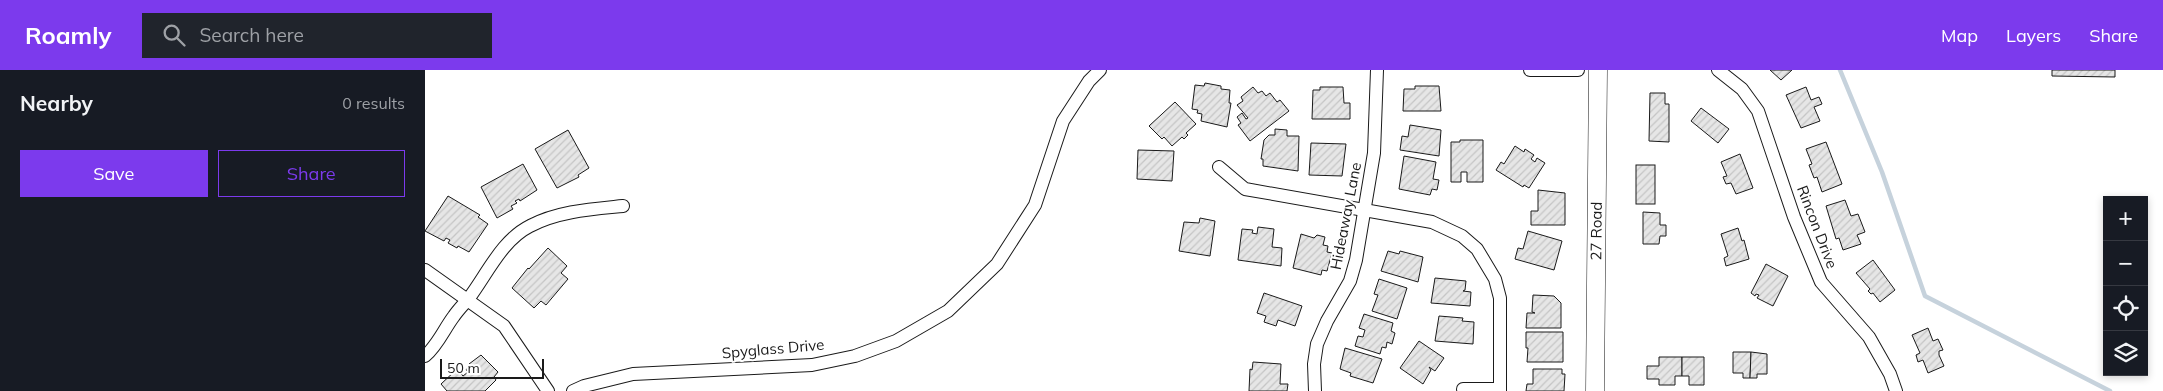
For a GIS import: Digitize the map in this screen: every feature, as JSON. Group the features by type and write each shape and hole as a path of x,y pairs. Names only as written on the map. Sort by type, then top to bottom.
{"street":[{"name":"Spyglass Drive","path":"573,391 584,386 633,374 811,365 855,356 896,341 948,311 997,264 1035,205 1063,121 1089,81 1100,70"},
{"name":"Hideaway Lane","path":"1315,391 1317,344 1327,321 1350,281 1356,260 1374,153 1377,70"},
{"path":"1530,70 1578,70"},
{"name":"27 Road","path":"1595,391 1597,70"},
{"name":"Rincon Drive","path":"1718,70 1742,89 1758,111 1795,217 1821,282 1869,337 1890,374 1897,391"},
{"path":"1219,167 1245,189 1432,222 1462,236 1477,249 1495,279 1500,298 1500,390 1463,389"},
{"path":"425,356 432,350 454,316 506,246 529,226 554,217 589,209 623,206"},
{"path":"425,270 505,326 548,391"}],"building":[{"path":"1770,70 1792,70 1781,80"},
{"path":"2052,70 2115,70 2115,77 2052,76"},
{"path":"1205,83 1230,90 1229,103 1231,103 1227,127 1201,121 1202,114 1197,113 1198,110 1192,109 1195,85 1204,86"},
{"path":"1415,86 1439,86 1441,111 1403,111 1404,89 1415,89"},
{"path":"1253,87 1258,93 1262,91 1266,96 1270,93 1277,102 1280,100 1289,111 1250,141 1238,125 1241,123 1237,117 1242,113 1246,119 1248,118 1237,105 1243,101 1241,97"},
{"path":"1320,87 1343,87 1344,103 1350,103 1350,119 1312,119 1313,90 1320,90"},
{"path":"1806,87 1811,100 1819,97 1822,104 1814,107 1820,121 1801,128 1786,95"},
{"path":"1650,93 1665,93 1665,104 1669,104 1669,142 1649,141"},
{"path":"1175,102 1196,124 1186,133 1188,135 1184,139 1182,137 1172,146 1164,137 1162,139 1149,126"},
{"path":"1701,108 1729,129 1718,143 1691,121"},
{"path":"1410,125 1441,130 1439,156 1400,150 1402,136 1408,137"},
{"path":"1275,129 1287,130 1287,136 1299,136 1298,171 1263,166 1263,159 1261,159 1264,140 1269,135 1275,135"},
{"path":"568,130 589,168 578,175 579,177 557,188 535,149"},
{"path":"1460,140 1483,140 1483,182 1467,182 1467,172 1461,172 1461,182 1451,182 1451,142 1460,142"},
{"path":"1826,142 1842,184 1822,192 1817,177 1814,178 1809,165 1812,164 1806,149"},
{"path":"1311,143 1346,144 1342,176 1309,175"},
{"path":"1515,146 1524,152 1525,149 1534,155 1531,159 1535,162 1537,158 1545,163 1529,188 1524,185 1523,187 1496,170 1501,162 1504,164"},
{"path":"1138,150 1174,151 1172,181 1137,179"},
{"path":"1740,154 1753,188 1736,194 1731,183 1726,184 1723,177 1727,176 1721,162"},
{"path":"1404,156 1436,162 1433,179 1439,180 1437,190 1432,189 1430,195 1399,189"},
{"path":"523,164 537,190 520,201 519,199 515,201 517,203 511,206 513,209 497,218 481,187"},
{"path":"1636,165 1655,165 1655,204 1636,204"},
{"path":"1538,190 1565,193 1565,225 1531,225 1531,211 1538,211"},
{"path":"448,196 480,215 478,217 488,224 469,252 448,243 450,240 446,238 444,241 425,231"},
{"path":"1845,200 1851,216 1858,214 1865,232 1857,235 1861,244 1843,250 1839,238 1836,239 1826,206"},
{"path":"1643,212 1660,213 1660,225 1666,225 1666,236 1660,236 1659,244 1643,244"},
{"path":"1200,218 1215,221 1210,256 1179,251 1184,222 1199,223"},
{"path":"1258,227 1274,229 1272,247 1282,248 1281,266 1238,260 1242,229 1253,230 1252,233 1257,234"},
{"path":"1738,228 1742,241 1744,240 1749,259 1726,266 1724,258 1728,256 1721,234"},
{"path":"1528,231 1562,241 1554,270 1515,259 1518,248 1523,249"},
{"path":"1301,234 1314,238 1317,235 1325,237 1323,245 1328,246 1327,252 1332,253 1327,271 1322,270 1321,275 1293,268"},
{"path":"548,248 567,266 561,273 568,279 546,305 541,301 534,308 512,288"},
{"path":"1388,251 1399,254 1400,251 1423,257 1418,282 1381,271"},
{"path":"1873,260 1895,290 1880,302 1873,293 1871,294 1868,291 1870,289 1856,273"},
{"path":"1766,264 1788,276 1773,306 1757,298 1759,295 1756,294 1755,296 1751,293"},
{"path":"1435,278 1466,281 1465,290 1463,291 1471,292 1470,306 1431,303"},
{"path":"1379,279 1407,288 1397,319 1372,311 1378,295 1374,294"},
{"path":"1264,293 1302,306 1295,326 1278,320 1276,326 1264,322 1266,316 1257,313"},
{"path":"1533,295 1554,296 1561,303 1561,328 1526,328 1527,313 1535,313 1532,312"},
{"path":"1364,314 1393,323 1391,331 1395,333 1392,344 1387,342 1386,348 1382,347 1380,354 1355,346 1358,336 1363,337 1365,330 1359,328"},
{"path":"1439,316 1463,318 1462,321 1474,322 1473,344 1435,341"},
{"path":"1928,328 1933,341 1938,339 1943,350 1939,351 1939,355 1944,366 1928,373 1923,360 1918,362 1916,355 1920,353 1912,335"},
{"path":"1526,332 1563,332 1563,362 1527,362"},
{"path":"1419,341 1444,358 1435,371 1429,367 1431,370 1423,384 1400,368"},
{"path":"1345,348 1382,359 1373,383 1350,376 1351,373 1340,369"},
{"path":"1733,352 1751,352 1750,378 1743,378 1743,373 1733,373"},
{"path":"1751,352 1767,354 1767,374 1757,374 1757,378 1750,378"},
{"path":"481,355 498,372 494,377 496,380 485,391 447,391 441,384 457,369 463,376 468,372 466,370 469,364"},
{"path":"1659,357 1682,357 1682,376 1675,376 1675,385 1659,385 1659,379 1647,379 1647,366 1659,366"},
{"path":"1682,357 1704,357 1704,385 1689,385 1689,376 1682,376"},
{"path":"1253,362 1281,364 1280,384 1288,384 1287,391 1249,391 1250,369 1252,370"},
{"path":"1533,369 1562,369 1562,374 1565,374 1564,391 1526,391 1527,384 1533,384"}],"waterway":[{"path":"1840,70 1882,172 1925,296 2110,391"}]}
